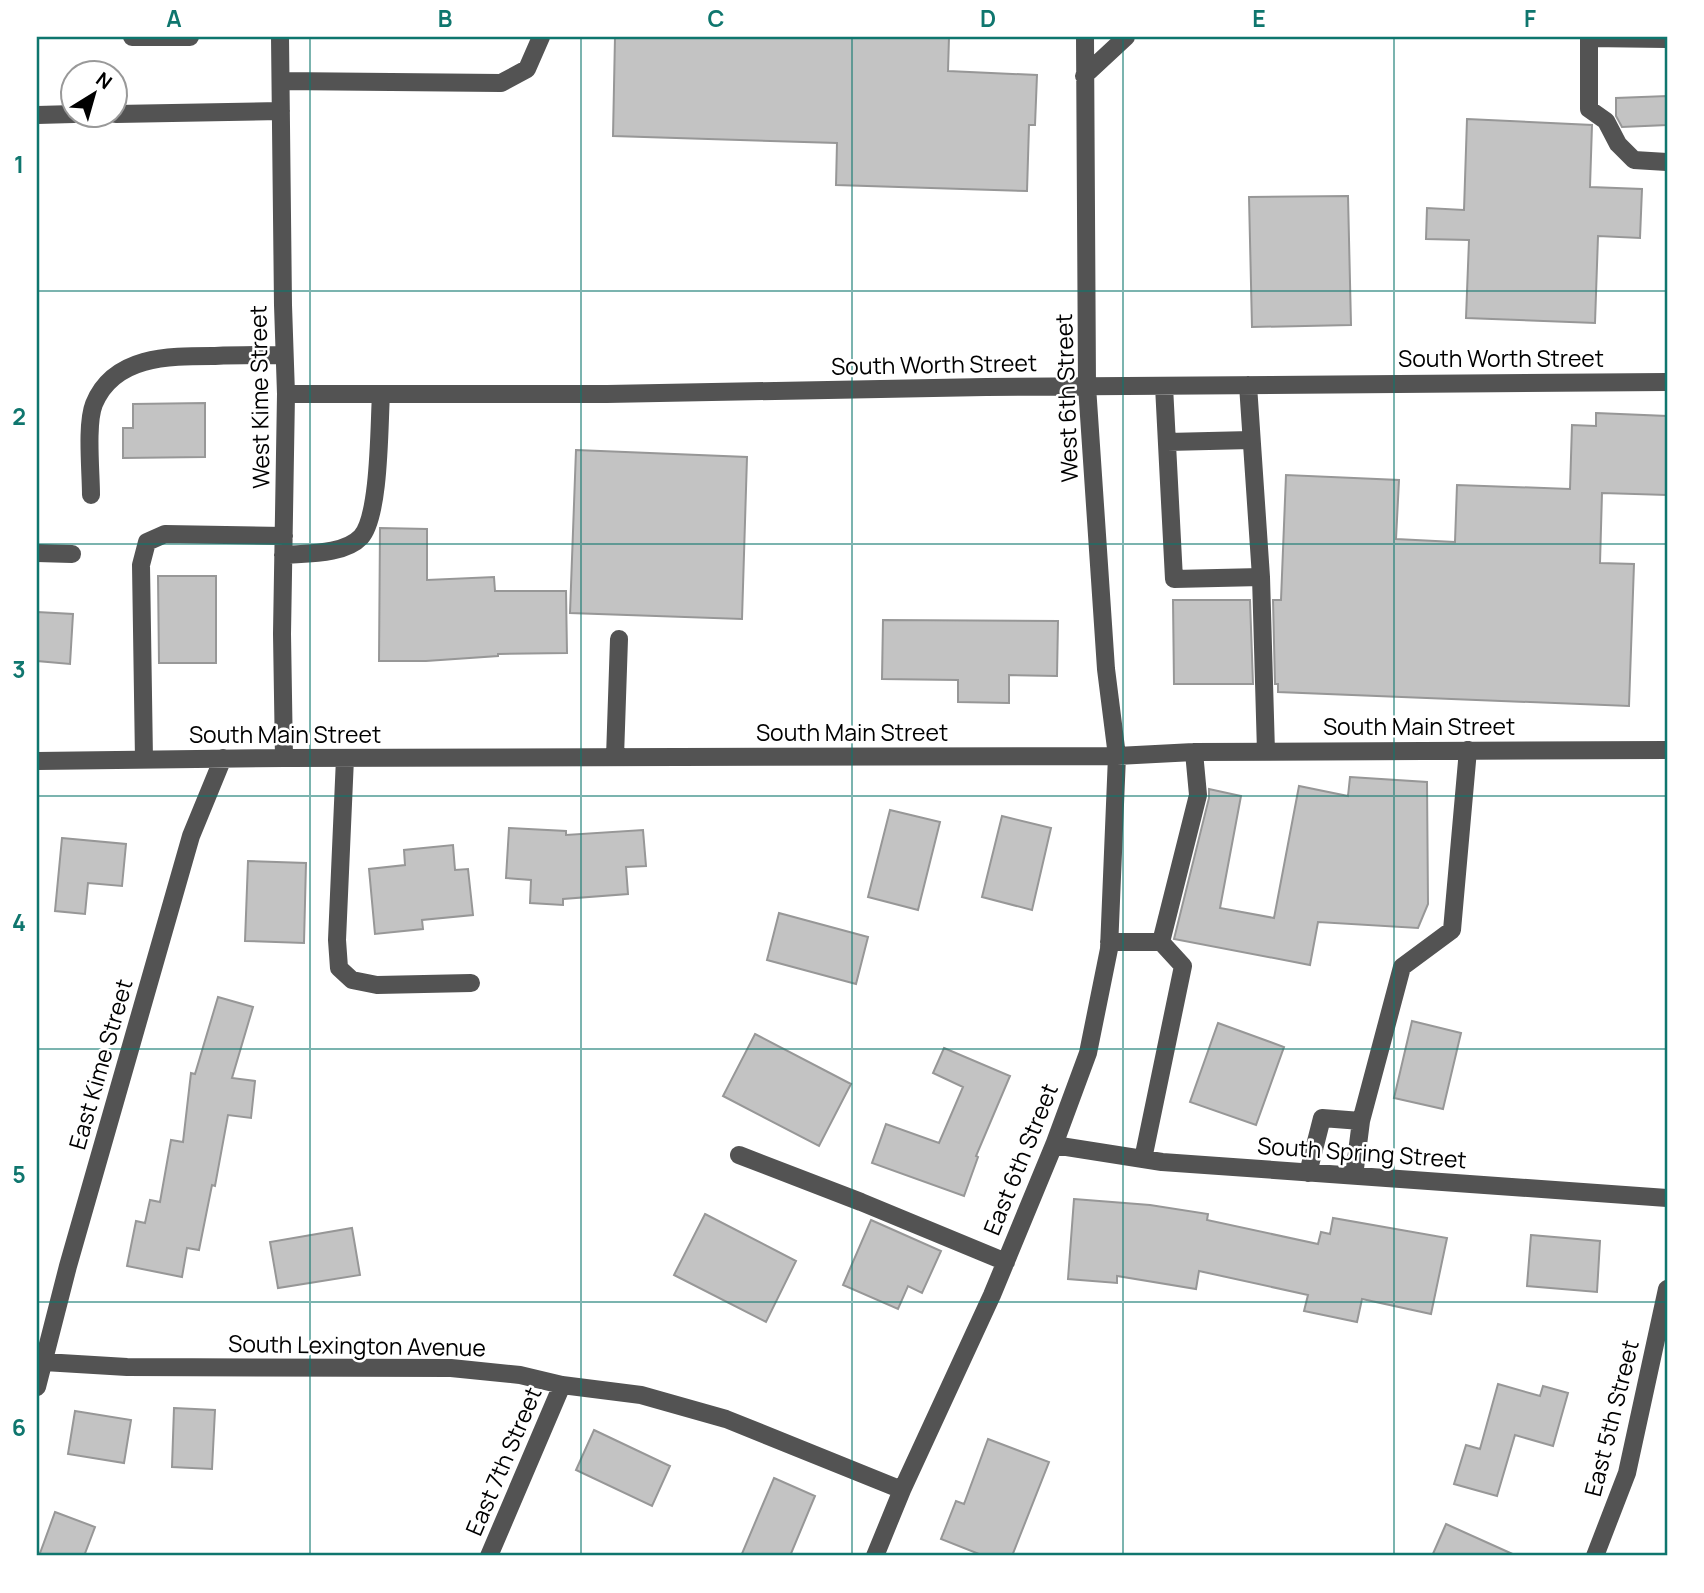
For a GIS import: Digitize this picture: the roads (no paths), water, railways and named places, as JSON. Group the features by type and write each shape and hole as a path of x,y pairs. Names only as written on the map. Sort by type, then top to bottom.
{"street":[{"path":"132,37 190,37"},
{"name":"West Kime Street","path":"280,37 286,394 284,758"},
{"path":"281,82 501,83 527,69 541,37"},
{"name":"West 6th Street","path":"1085,37 1087,386 1106,669 1116,756"},
{"path":"1084,76 1126,37"},
{"path":"1667,39 1589,38 1589,109 1606,121 1618,144 1634,160 1667,162"},
{"path":"130,114 281,111"},
{"path":"37,115 60,114"},
{"path":"91,495 91,420 94,405 103,389 119,372 131,365 168,356 284,355"},
{"name":"South Worth Street","path":"286,394 607,394 1087,386 1667,382"},
{"path":"1248,385 1261,577 1266,752"},
{"path":"1164,386 1174,579 1261,577"},
{"path":"284,555 340,549 361,538 373,516 380,394"},
{"path":"1167,442 1251,440"},
{"path":"144,760 141,565 147,542 165,534 284,536"},
{"path":"37,553 72,554"},
{"path":"615,758 619,639"},
{"path":"1354,1176 1361,1121 1402,967 1452,930 1468,750"},
{"name":"South Main Street","path":"37,761 223,758 1116,756 1194,752 1667,750"},
{"path":"1161,942 1198,795 1194,752"},
{"name":"East 6th Street","path":"875,1556 902,1490 1006,1262 1088,1054 1109,942 1116,756"},
{"name":"East Kime Street","path":"37,1387 68,1266 191,836 223,758"},
{"path":"345,758 337,940 339,968 352,980 377,985 471,983"},
{"path":"1109,942 1161,942 1183,966 1143,1159"},
{"path":"1307,1172 1322,1118 1361,1121"},
{"name":"South Spring Street","path":"1054,1144 1143,1159 1667,1198"},
{"path":"739,1155 1006,1262"},
{"name":"East 5th Street","path":"1595,1556 1627,1473 1667,1289"},
{"name":"South Lexington Avenue","path":"44,1362 127,1367 451,1368 520,1375 562,1385 641,1395 726,1419 902,1490"},
{"name":"East 7th Street","path":"489,1556 562,1385"}]}
